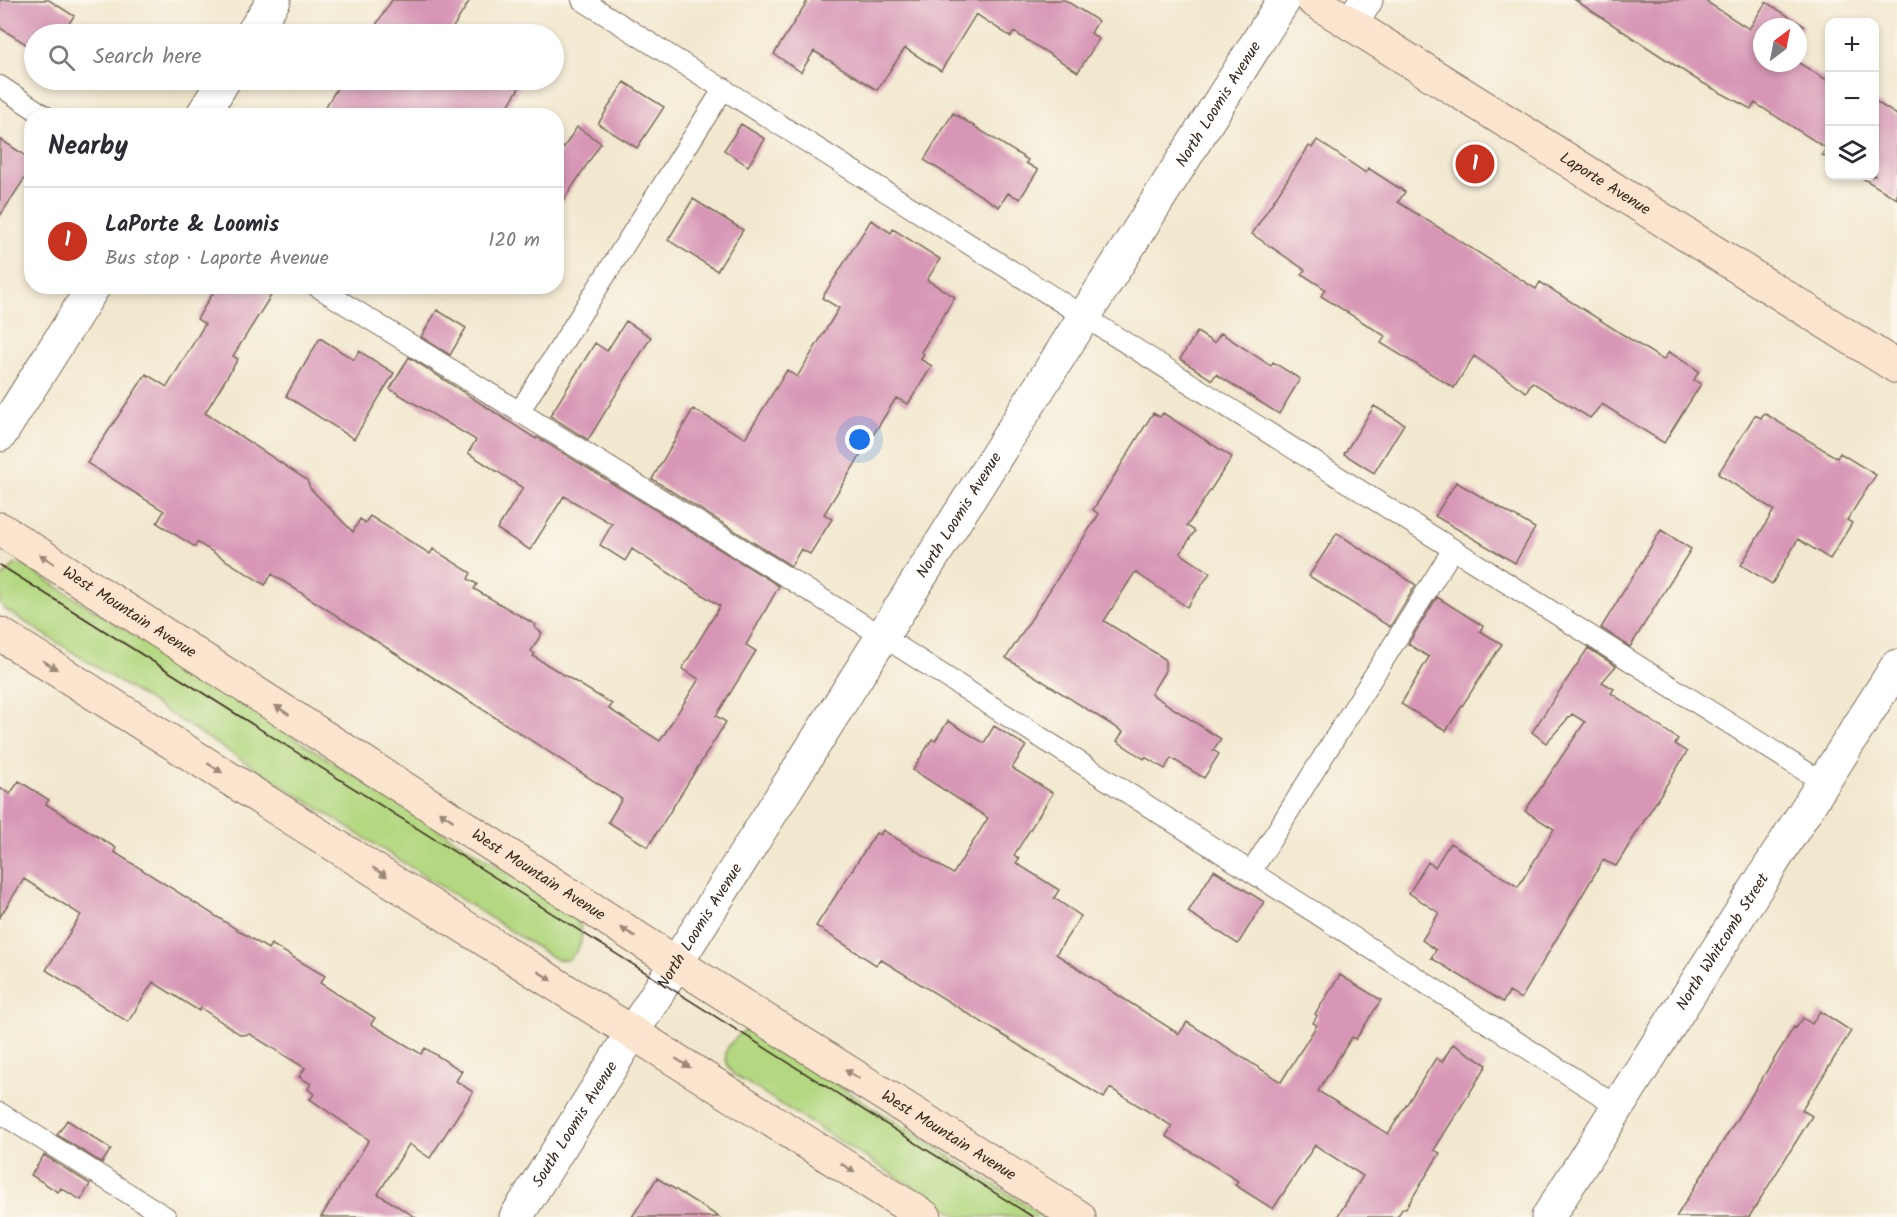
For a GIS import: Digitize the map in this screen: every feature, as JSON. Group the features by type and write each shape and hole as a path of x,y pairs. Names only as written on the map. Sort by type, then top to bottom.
{"street":[{"path":"258,24 274,0"},
{"name":"North Loomis Avenue","path":"634,1032 1284,0"},
{"name":"Laporte Avenue","path":"1313,0 1359,12 1897,367"},
{"path":"207,108 218,90"},
{"path":"0,435 89,294"},
{"name":"West Mountain Avenue","path":"0,529 677,964 1079,1217"},
{"path":"0,634 926,1217"},
{"name":"North Whitcomb Street","path":"1548,1217 1897,666"},
{"name":"South Loomis Avenue","path":"516,1217 634,1032"}],"lane":[{"path":"582,0 1083,318 1824,783"},
{"path":"0,86 33,108"},
{"path":"519,412 724,88"},
{"path":"329,294 882,636 1619,1107"},
{"path":"1251,872 1453,549"},
{"path":"0,1113 166,1217"}],"green space":[{"path":"15,564 25,566 575,916 582,934 577,950 568,960 555,959 3,608 0,604 0,579"},
{"path":"745,1030 754,1032 1045,1217 960,1217 733,1074 728,1067 725,1055 733,1040"}],"building":[{"path":"0,0 49,0 74,16 69,24 24,24 24,43 0,28"},
{"path":"392,0 470,0 455,24 376,24"},
{"path":"808,0 1065,0 1098,21 1091,33 1099,39 1078,72 1014,32 1011,37 976,14 941,71 905,48 877,90 814,51 801,72 774,54"},
{"path":"1575,0 1704,0 1749,29 1753,23 1753,72 1807,72 1807,68 1825,79 1825,147 1755,103 1751,109 1699,81"},
{"path":"1766,2 1791,18 1756,18"},
{"path":"624,82 664,107 637,148 598,124"},
{"path":"336,90 518,90 507,108 325,108"},
{"path":"1879,104 1897,115 1897,199 1866,180 1879,180"},
{"path":"953,113 1028,160 1026,163 1038,170 1020,199 1008,193 999,207 924,160"},
{"path":"741,124 765,139 748,166 724,150"},
{"path":"577,127 601,143 564,200 564,147"},
{"path":"0,139 24,155 24,179 0,216"},
{"path":"1317,140 1366,173 1368,168 1405,192 1398,202 1536,289 1540,282 1663,360 1669,352 1699,371 1694,380 1701,384 1664,443 1602,404 1590,418 1532,382 1526,392 1474,356 1454,388 1381,343 1385,336 1321,296 1325,289 1302,274 1305,270 1252,234 1309,146 1312,148"},
{"path":"693,199 743,230 717,271 668,240"},
{"path":"871,220 891,233 893,229 940,259 927,280 955,297 921,352 924,354 920,359 932,366 908,404 896,398 824,514 832,519 810,554 801,549 791,566 652,479 693,409 745,438 787,370 797,377 839,308 822,298"},
{"path":"212,294 272,294 233,356 238,359 205,413 307,480 310,488 353,532 360,519 365,523 370,516 430,554 433,549 471,573 468,579 477,584 474,589 536,625 534,627 542,633 531,651 535,654 533,656 612,704 609,709 660,741 699,679 682,669 720,606 632,549 625,561 600,545 612,524 564,496 530,550 497,529 523,488 468,453 476,440 390,389 409,357 536,439 537,437 779,586 746,645 756,651 716,716 726,722 648,847 608,822 622,799 272,574 265,585 197,542 195,547 157,523 164,511 87,463 146,374 167,387 205,324 197,319"},
{"path":"437,310 466,328 450,355 421,337"},
{"path":"626,321 651,337 588,440 550,416 595,343 607,351"},
{"path":"1197,332 1214,343 1221,333 1271,366 1273,362 1300,379 1279,414 1216,374 1212,380 1180,359"},
{"path":"320,338 354,360 359,351 394,373 354,439 286,396"},
{"path":"1374,406 1404,424 1374,473 1344,454"},
{"path":"1153,413 1160,417 1163,413 1232,457 1187,526 1195,531 1180,553 1210,573 1187,607 1135,572 1104,621 1165,659 1165,671 1151,694 1221,739 1213,750 1219,754 1204,778 1171,758 1165,769 1145,757 1144,759 1117,741 1123,732 1006,658 1099,514 1093,510"},
{"path":"1764,413 1837,458 1840,453 1876,475 1847,520 1852,523 1830,559 1798,539 1772,584 1741,565 1774,510 1718,474 1755,415 1761,418"},
{"path":"1456,482 1535,528 1515,563 1435,516"},
{"path":"1661,530 1691,549 1630,647 1601,628"},
{"path":"1337,533 1416,585 1390,627 1309,576"},
{"path":"1437,597 1483,626 1480,631 1502,644 1446,731 1401,704 1429,657 1408,644"},
{"path":"1588,648 1616,666 1602,682 1614,689 1611,693 1678,739 1675,744 1687,752 1616,866 1603,860 1521,999 1509,992 1503,1002 1431,958 1436,950 1422,940 1439,913 1409,893 1428,862 1435,867 1450,843 1518,887 1554,829 1525,811 1585,722 1572,714 1546,743 1532,732"},
{"path":"948,721 984,743 994,726 1026,746 1012,768 1053,793 1014,855 1019,859 1016,863 1059,890 1054,898 1081,916 1056,954 1124,999 1179,1034 1187,1022 1281,1082 1317,1025 1313,1023 1317,1016 1315,1014 1340,975 1381,1000 1356,1039 1352,1037 1318,1091 1388,1134 1436,1058 1442,1062 1453,1044 1487,1065 1434,1150 1440,1153 1406,1208 1403,1208 1397,1217 1337,1217 1363,1176 1315,1145 1273,1209 1235,1185 1238,1181 1166,1136 1172,1126 1110,1088 1104,1098 880,959 876,965 816,926 876,833 880,835 883,830 953,874 988,818 913,770 932,739 935,741"},
{"path":"19,781 49,800 46,804 116,848 114,852 268,949 271,944 325,976 320,983 375,1018 371,1024 421,1054 425,1048 462,1071 456,1081 473,1092 430,1158 409,1144 378,1194 415,1217 321,1217 369,1140 310,1099 314,1094 308,1089 311,1084 299,1077 305,1068 250,1034 241,1035 201,1008 199,1011 153,982 128,1022 46,970 81,915 24,879 0,917 0,788 10,794"},
{"path":"1214,870 1264,902 1238,944 1188,912"},
{"path":"1820,1011 1851,1031 1802,1110 1812,1116 1749,1217 1676,1217 1794,1027 1796,1028 1803,1018 1812,1024"},
{"path":"67,1120 111,1149 102,1163 57,1135"},
{"path":"44,1155 90,1184 81,1200 61,1188 58,1192 31,1175"},
{"path":"657,1178 719,1217 632,1217"}],"tram line":[{"path":"0,565 1033,1217"}],"place":[{"name":"LaPorte & Loomis","path":"1475,164"}]}
